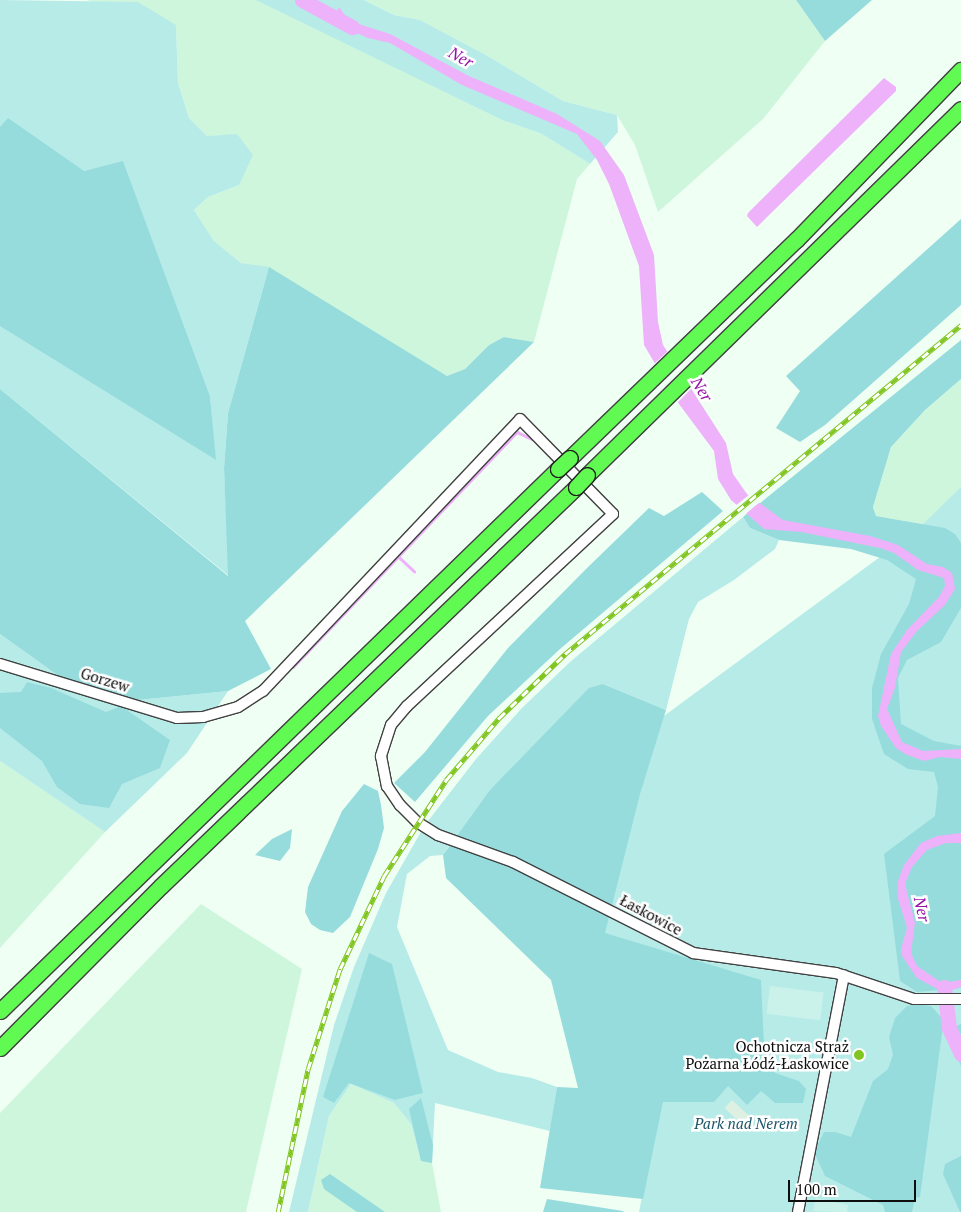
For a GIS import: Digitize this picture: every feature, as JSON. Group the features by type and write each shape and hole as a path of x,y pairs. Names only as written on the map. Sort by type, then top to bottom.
{"highway":[{"path":"0,1011 796,240 961,70"},
{"path":"0,1048 148,899 576,487 961,109"}],"street":[{"name":"Gorzew","path":"0,664 177,718 203,717 238,708 263,691 520,419 613,514 407,706 391,725 381,756"},
{"name":"Łaskowice","path":"381,756 387,786 400,805 417,822 438,835 520,866 693,953 844,976 903,997 932,1001 959,999"},
{"path":"798,1212 844,976"}],"green space":[{"path":"0,0 138,2 176,25 178,83 189,118 207,136 237,134 253,155 239,185 208,197 194,210 214,241 241,263 269,267 228,413 224,468 229,576 0,389","holes":["123,162 210,396 215,459 17,336 84,171"]},
{"path":"87,0 258,0 502,120 542,134 590,164 577,179 534,342 504,337 489,345 465,369 447,376 262,268 241,263 214,241 194,210 208,197 239,185 237,135 207,136 189,118 178,83 176,25"},
{"path":"256,0 364,0 394,15 420,20 486,55 563,101 617,115 618,132 590,164 542,134 502,120"},
{"path":"364,0 796,0 825,41 763,119 658,212 635,145 617,115 563,101 486,55 420,20 394,15"},
{"path":"961,379 961,543 945,528 876,516 873,507 891,447 925,410"},
{"name":"Park nad Nerem","path":"961,487 961,1212 639,1212 658,1114 528,870 649,727 918,529"},
{"path":"743,517 750,528 779,540 775,549 734,580 698,602 689,619 666,710 603,684 489,791 456,837 436,830 428,821 476,759 522,708 570,662"},
{"path":"0,634 67,682 138,700 228,691 187,753 105,832 0,761"},
{"path":"0,761 105,832 0,948"},
{"path":"422,830 451,843 443,855 430,856 407,874 397,927 448,1050 498,1072 532,1078 557,1087 550,1131 435,1103 432,1163 421,1161 411,1124 394,1103 351,1084 329,1116 308,1212 289,1212 334,1025 354,967 386,893"},
{"path":"201,904 302,969 246,1212 0,1212 0,1113"},
{"path":"351,1084 394,1103 411,1124 421,1161 432,1163 441,1212 308,1212 329,1116"}],"shaded area":[{"path":"796,0 872,0 825,41"},
{"path":"339,7 349,21 390,34 469,76 557,114 600,141 624,175 654,255 658,322 663,345 726,443 733,474 747,494 783,520 870,536 898,545 927,564 943,567 952,573 955,589 945,605 917,631 901,652 895,688 887,709 902,742 923,751 961,749 961,759 940,757 924,761 905,754 896,748 881,726 878,716 891,654 907,630 939,597 945,586 944,578 918,570 894,553 880,548 801,532 764,529 731,500 718,479 714,451 679,404 644,345 639,266 609,184 597,160 577,134 462,85 390,43 368,38 332,22"},
{"path":"884,78 896,87 896,91 757,227 747,216 748,213"},
{"path":"8,118 84,171 123,161 210,396 216,460 0,326 0,127"},
{"path":"961,219 961,305 825,425 800,442 776,428 800,391 786,376"},
{"path":"269,267 447,376 465,369 489,345 504,337 534,342 245,621 271,669 228,691 138,700 67,682 0,634 0,389 228,576 224,468 228,413"},
{"path":"961,340 961,379 925,410 891,447 873,507 876,516 945,528 955,534 961,543 961,608 941,642 907,660 898,678 901,724 934,741 961,746 961,988 917,992 900,981 884,854 935,816 938,787 934,772 908,769 884,754 872,719 872,688 881,654 909,604 916,579 887,560 851,549 779,540 750,528 743,517"},
{"path":"702,492 723,511 560,649 488,716 415,802 394,783 425,752 508,648 649,508 664,516"},
{"path":"27,682 51,688 106,712 121,706 170,740 160,768 122,784 109,808 80,804 57,787 42,761 0,728 0,693 21,692"},
{"path":"603,684 666,710 640,794 605,933 761,980 764,1046 775,1073 799,1081 806,1089 803,1103 775,1103 761,1091 747,1105 728,1086 714,1102 663,1102 643,1199 540,1188 557,1087 578,1088 551,980 446,878 443,855 489,791 589,688"},
{"path":"364,784 378,791 384,828 378,849 350,917 333,933 320,930 311,924 305,912 308,887 342,811"},
{"path":"292,829 290,848 280,861 255,855 272,839"},
{"path":"961,833 961,843 946,843 927,850 912,867 905,884 915,923 911,953 917,966 942,983 961,980 961,987 950,991 948,999 941,999 939,990 917,978 902,956 901,949 907,928 898,899 898,881 904,865 921,843 937,836"},
{"path":"369,953 392,964 423,1093 395,1100 349,1083 334,1103 323,1097"},
{"path":"770,986 824,993 820,1020 767,1014"},
{"path":"918,1004 931,1006 942,1018 942,1033 920,1197 915,1198 912,1212 885,1212 883,1205 825,1176 814,1152 824,1132 835,1132 851,1137 873,1081 888,1069 893,1055 889,1037 895,1018 907,1006"},
{"path":"961,1024 961,1066 945,1031"},
{"path":"421,1098 433,1145 432,1163 421,1161 409,1109"},
{"path":"732,1100 750,1117 743,1125 724,1108"},
{"path":"961,1156 960,1212 943,1174 945,1164"},
{"path":"330,1174 385,1212 357,1212 324,1189 321,1180"},
{"path":"816,1198 848,1205 847,1212 813,1211"},
{"path":"547,1199 623,1211 624,1212 543,1212"}],"pier":[{"path":"669,350 692,388 676,404 653,365"},
{"path":"750,494 760,502 743,516 734,507"}],"waterway":[{"name":"Ner","path":"302,0 352,27"},
{"path":"293,667 517,432 532,439"},
{"path":"399,557 414,571"},
{"path":"944,987 949,1028 961,1054"}],"railway":[{"path":"278,1212 308,1069 340,969 384,876 446,780 499,718 565,654 961,325"}],"place":[{"name":"Ochotnicza Straż Pożarna Łódź-Łaskowice","path":"859,1055"}]}
